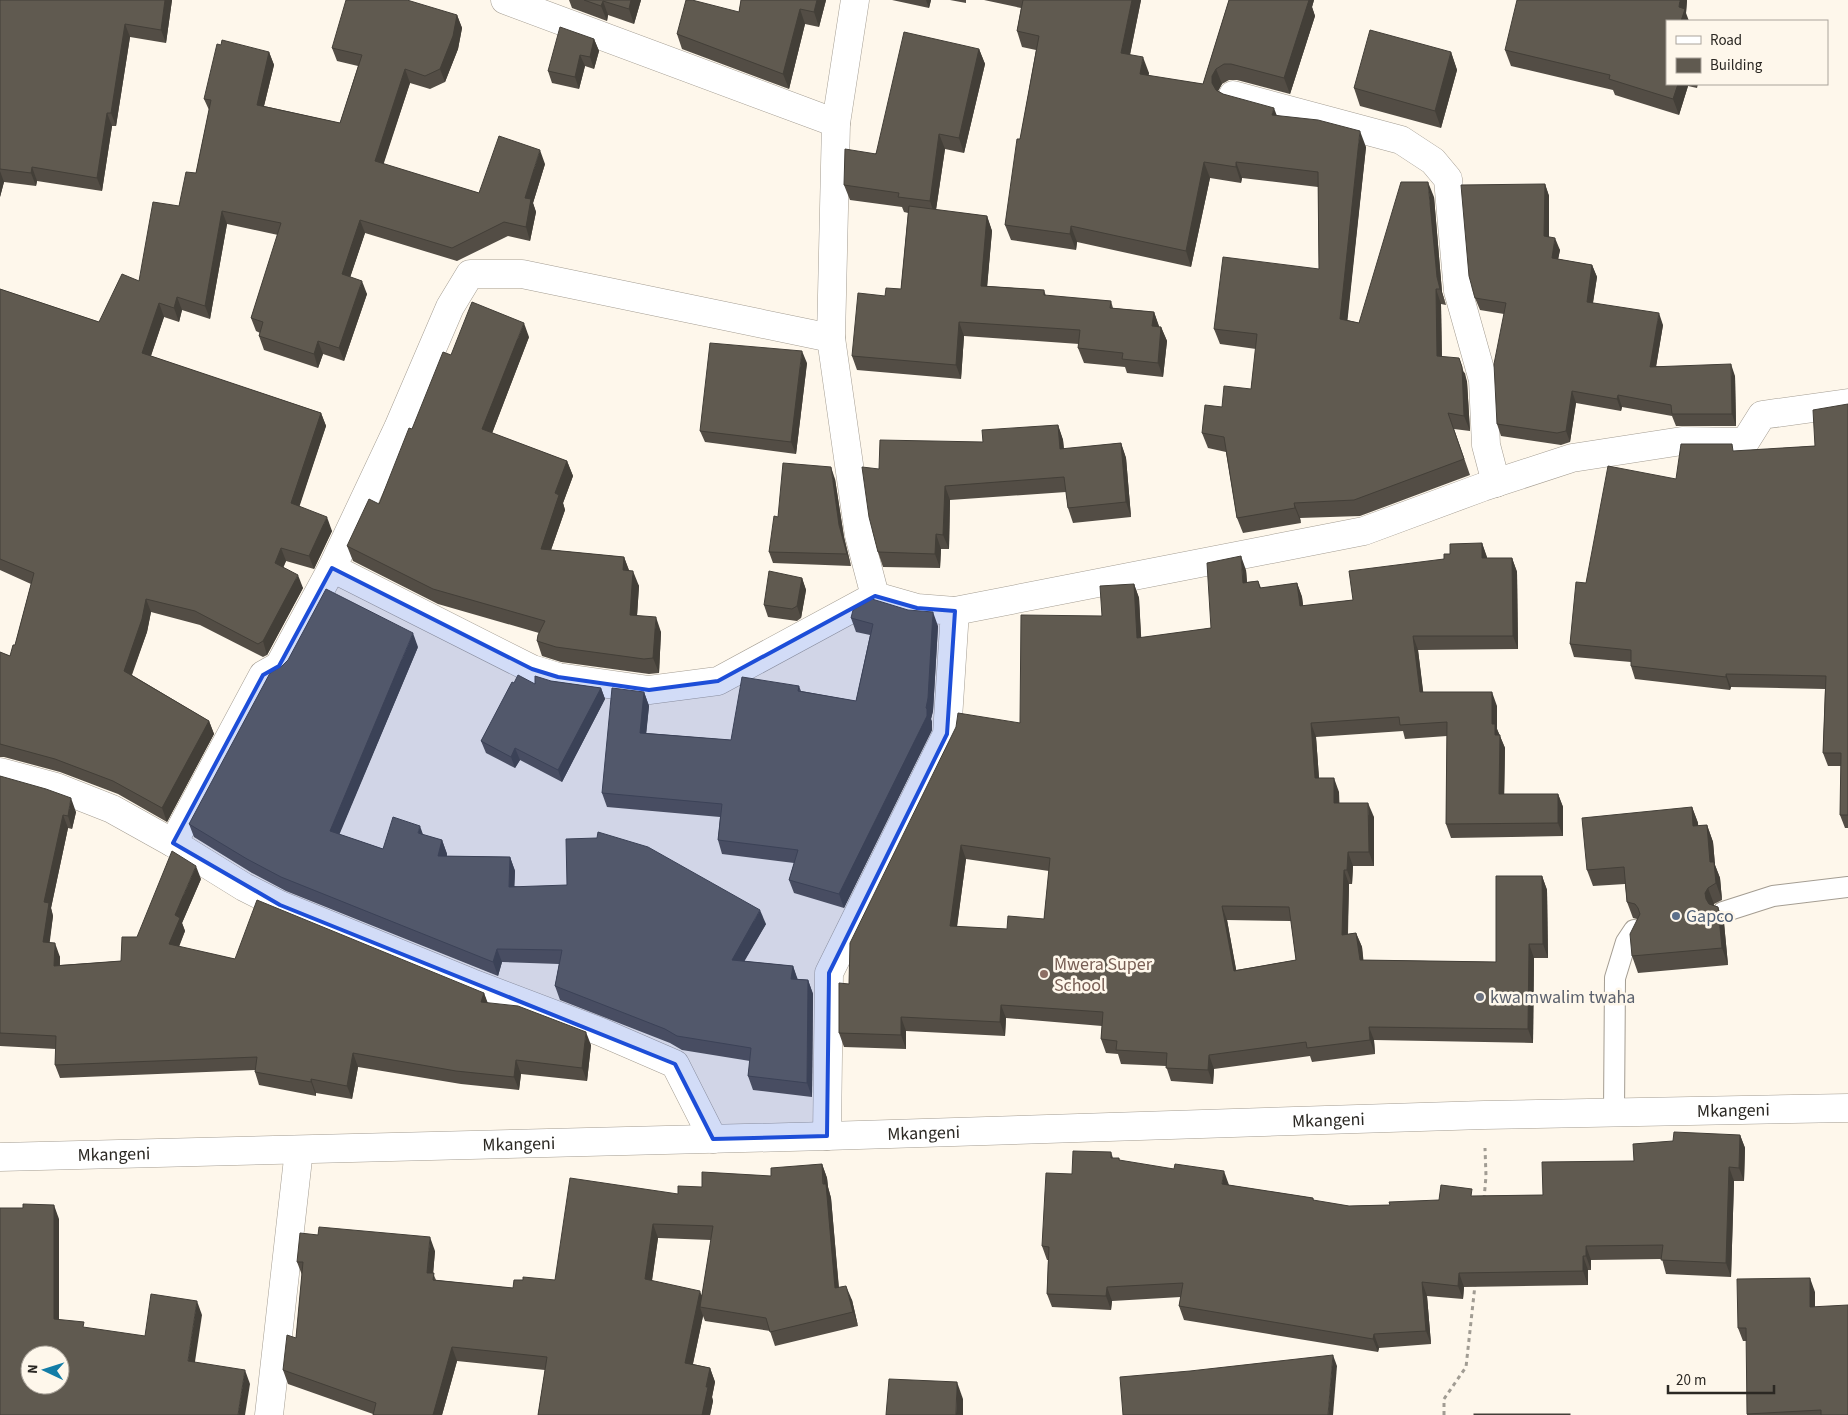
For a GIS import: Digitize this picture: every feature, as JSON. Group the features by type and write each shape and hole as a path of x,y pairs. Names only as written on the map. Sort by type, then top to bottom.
{"street":[{"path":"505,0 836,123"},
{"path":"855,0 836,123 831,338 859,535 875,596"},
{"path":"1233,95 1402,140 1433,161 1448,179 1458,291 1483,380 1486,445 1496,483"},
{"path":"173,843 263,675 279,666 332,568 398,428 450,307 470,274 522,274 831,338"},
{"path":"332,568 532,669 558,678 649,690 718,681 875,596 917,608 955,611 1364,530 1572,458 1682,441 1745,442 1762,415 1848,403"},
{"path":"827,1136 829,973 947,734 955,611"},
{"path":"0,772 56,787 112,810 173,843 244,887 280,905 480,986 601,1032 676,1064 713,1139"},
{"name":"Mkangeni","path":"0,1157 827,1136 1484,1115 1848,1108"},
{"path":"269,1415 299,1150"}],"lane":[{"path":"1723,912 1773,896 1848,887"},
{"path":"1614,1112 1615,978 1626,942 1634,930"}],"path":[{"path":"1484,1115 1486,1176 1484,1203"},
{"path":"1444,1415 1444,1399 1466,1367 1476,1278"}],"highlighted area":[{"path":"332,568 532,669 558,677 649,690 718,681 875,596 917,608 955,611 947,734 829,973 827,1136 713,1139 675,1064 280,905 173,843 263,675 279,666"}],"building":[{"path":"0,0 165,0 161,30 125,24 111,113 107,113 97,178 32,167 31,173 0,169"},
{"path":"346,0 407,0 457,15 453,36 440,69 425,76 405,69 375,161 479,193 499,136 540,150 525,198 531,199 526,227 504,222 452,248 360,220 342,274 362,281 339,348 318,341 314,354 259,336 263,322 251,318 281,223 222,211 205,306 177,297 174,308 159,303 142,353 321,413 291,503 327,517 309,556 281,548 275,563 298,575 263,641 258,644 195,611 146,599 142,619 124,671 209,721 162,808 113,781 55,759 0,744 0,652 10,656 13,645 15,645 34,573 0,559 0,289 99,322 122,274 139,281 153,202 179,206 186,172 196,173 211,100 204,99 217,44 221,45 222,40 269,52 257,105 340,123 362,55 332,48"},
{"path":"584,0 631,0 629,9 603,1 601,6"},
{"path":"686,0 739,12 741,0 817,0 814,12 800,9 783,74 677,34"},
{"path":"1023,0 1132,0 1121,53 1143,57 1140,74 1203,84 1229,0 1309,0 1284,78 1231,64 1224,64 1216,69 1212,76 1212,83 1216,90 1223,94 1274,108 1272,115 1318,120 1360,131 1340,319 1359,323 1401,182 1428,182 1437,277 1440,289 1436,289 1437,356 1459,358 1462,367 1464,416 1448,413 1464,459 1354,500 1294,503 1295,508 1237,518 1224,437 1202,433 1205,405 1222,407 1224,386 1251,389 1257,334 1214,329 1223,257 1319,269 1318,172 1236,162 1236,167 1204,162 1186,251 1071,226 1070,234 1005,225 1017,139 1020,139 1039,36 1017,31"},
{"path":"1517,0 1680,0 1679,7 1685,9 1681,20 1666,20 1666,85 1678,85 1673,99 1609,79 1610,75 1505,50"},
{"path":"560,27 594,39 590,57 580,55 575,77 548,71"},
{"path":"1370,30 1451,52 1435,111 1354,88"},
{"path":"904,32 979,49 959,138 939,134 930,201 898,197 899,193 844,185 845,149 876,154"},
{"path":"1545,184 1544,236 1555,238 1552,258 1592,265 1587,302 1659,313 1650,367 1731,364 1732,414 1672,414 1671,405 1618,395 1617,399 1572,391 1566,431 1557,433 1497,424 1494,364 1506,303 1475,298 1469,276 1461,185"},
{"path":"909,206 987,216 981,286 1044,290 1044,295 1111,301 1110,308 1154,312 1152,326 1161,327 1158,363 1122,359 1123,353 1078,348 1080,330 959,322 956,365 852,356 858,293 885,296 886,288 901,289"},
{"path":"472,302 524,323 482,429 567,461 555,493 559,495 541,549 624,557 623,570 633,571 630,615 656,617 653,658 644,659 556,647 537,641 545,621 433,589 347,546 369,499 379,504 409,428 412,429 443,352 451,355"},
{"path":"710,343 802,351 791,442 700,431"},
{"path":"1848,404 1848,815 1840,815 1841,753 1823,753 1826,676 1726,674 1726,677 1631,666 1631,650 1570,644 1576,582 1586,583 1608,466 1676,479 1681,444 1732,444 1733,451 1815,446 1813,410"},
{"path":"1058,425 1060,449 1121,443 1126,502 1068,508 1064,477 945,486 943,535 936,534 935,554 878,552 869,517 862,467 879,469 880,440 983,442 982,430"},
{"path":"783,463 831,467 839,525 847,554 769,552 774,516 778,517"},
{"path":"1482,543 1482,558 1512,558 1513,636 1413,636 1420,692 1492,692 1492,724 1495,724 1495,735 1500,735 1499,794 1558,794 1558,823 1446,824 1447,722 1400,725 1399,717 1311,723 1315,778 1334,778 1334,803 1368,803 1369,852 1348,852 1347,870 1344,870 1342,935 1356,933 1360,960 1496,962 1496,876 1542,876 1543,944 1529,944 1528,1029 1369,1027 1370,1040 1307,1048 1306,1042 1209,1055 1208,1070 1166,1068 1167,1053 1116,1050 1117,1041 1101,1039 1103,1012 1001,1005 1000,1022 901,1017 901,1035 839,1033 839,983 849,984 850,943 956,727 958,713 1020,723 1021,615 1102,616 1100,586 1134,584 1137,638 1211,628 1207,563 1241,556 1243,583 1258,581 1260,588 1297,583 1300,606 1353,600 1349,571 1444,559 1444,554 1450,554 1450,544","holes":["961,845 1050,858 1044,919 1008,916 1007,929 950,926","1222,906 1289,907 1296,960 1234,971"]},
{"path":"769,571 802,578 797,606 792,609 764,605"},
{"path":"326,589 413,633 330,831 383,849 393,817 420,826 418,833 442,840 438,856 510,857 509,887 567,885 566,839 597,838 598,832 648,847 760,910 732,960 793,966 791,979 808,980 807,1083 748,1076 751,1048 677,1036 665,1029 555,986 562,950 497,949 493,962 281,877 189,824 270,673 288,660"},
{"path":"872,599 908,610 933,612 927,716 839,894 789,880 798,850 718,840 722,804 602,793 612,688 644,692 640,733 731,740 742,677 799,686 798,691 856,701 873,624 851,618 853,610"},
{"path":"518,675 535,684 535,676 551,681 601,688 558,770 515,748 511,757 481,741 512,682 514,683"},
{"path":"0,776 71,798 68,816 63,815 44,902 49,903 43,942 55,943 54,966 121,961 122,937 137,937 172,851 196,866 175,915 180,918 169,944 235,959 257,900 484,993 481,1002 518,1006 586,1032 582,1068 516,1060 514,1077 456,1071 353,1053 347,1086 311,1079 311,1082 255,1072 257,1057 55,1065 56,1036 0,1033"},
{"path":"1692,807 1693,826 1707,825 1710,862 1714,862 1716,883 1708,888 1705,893 1709,904 1718,907 1722,948 1632,956 1630,934 1640,914 1635,904 1627,902 1624,867 1587,870 1582,818"},
{"path":"1674,1132 1740,1135 1739,1168 1729,1167 1726,1263 1661,1260 1663,1245 1586,1246 1586,1256 1583,1256 1583,1271 1459,1273 1458,1286 1422,1282 1426,1331 1374,1334 1373,1339 1179,1306 1183,1283 1107,1287 1106,1296 1047,1294 1049,1247 1042,1246 1046,1173 1072,1174 1073,1151 1111,1152 1111,1158 1174,1169 1175,1164 1224,1171 1222,1184 1313,1198 1313,1200 1349,1206 1390,1205 1389,1202 1439,1200 1441,1185 1472,1189 1471,1196 1543,1195 1542,1162 1634,1161 1633,1144 1673,1141"},
{"path":"822,1164 823,1184 826,1184 835,1288 846,1286 853,1312 770,1332 766,1318 700,1307 713,1226 653,1224 645,1279 700,1291 685,1363 710,1368 702,1415 538,1415 547,1357 452,1347 433,1415 373,1415 376,1403 283,1370 287,1335 296,1338 303,1262 297,1262 300,1233 318,1235 319,1227 430,1237 427,1273 434,1273 433,1280 513,1288 514,1280 523,1280 523,1277 555,1280 570,1178 678,1194 678,1186 702,1187 702,1172 771,1176 771,1168"},
{"path":"23,1204 54,1205 54,1319 84,1322 83,1327 145,1336 151,1294 197,1301 188,1361 245,1370 238,1415 0,1415 0,1208 23,1208"},
{"path":"1810,1278 1810,1307 1848,1305 1848,1415 1821,1415 1821,1410 1747,1414 1746,1328 1738,1328 1737,1279"},
{"path":"1333,1355 1328,1415 1123,1415 1120,1377"},
{"path":"889,1379 957,1382 956,1415 886,1415"},
{"path":"1570,1414 1570,1415 1474,1415"}],"place":[{"name":"Gapco","path":"1676,916"},
{"name":"Mwera Super School","path":"1044,974"},
{"name":"kwa mwalim twaha","path":"1480,997"}]}
